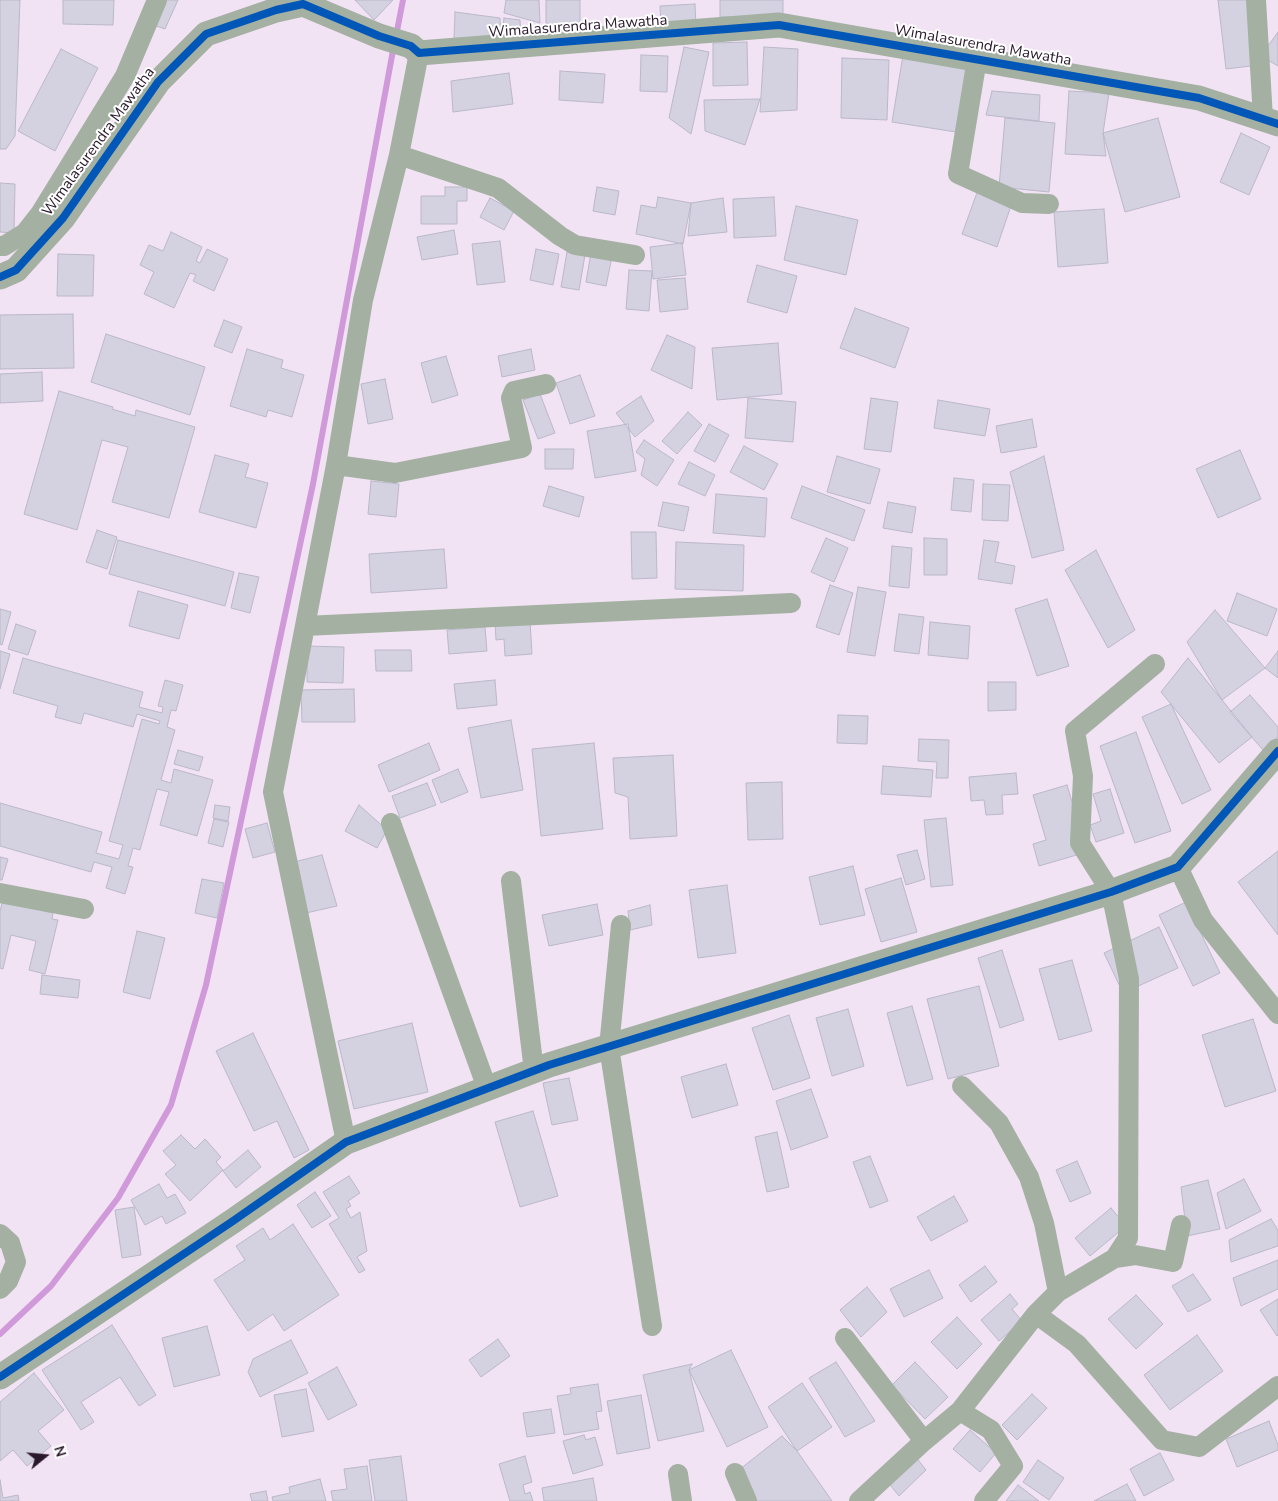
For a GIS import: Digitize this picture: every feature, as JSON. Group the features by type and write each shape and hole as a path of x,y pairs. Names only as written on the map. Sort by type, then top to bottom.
{"street":[{"path":"0,246 4,246 25,233 40,214 125,76 158,0"},
{"path":"1256,0 1271,121"},
{"name":"Wimalasurendra Mawatha","path":"0,277 16,270 63,218 158,82 206,34 304,2 415,50 779,25 1199,98 1271,121"},
{"path":"346,1142 273,792 336,465 363,300 399,155 415,50"},
{"path":"977,59 958,174 1022,203 1050,204"},
{"path":"399,155 498,188 560,236 575,245 635,255"},
{"path":"336,465 395,474 522,448 511,398 514,391 546,384"},
{"path":"305,626 791,603"},
{"path":"1115,1258 1128,1238 1129,979 1111,892 1080,843 1083,776 1075,731 1154,664"},
{"path":"0,1377 233,1221 346,1142 534,1071 1111,892 1178,867 1278,751"},
{"path":"392,823 487,1088"},
{"path":"1178,867 1204,920 1278,1014"},
{"path":"511,881 534,1071"},
{"path":"0,893 84,910"},
{"path":"620,926 609,1047 652,1326"},
{"path":"962,1086 999,1122 1030,1177 1044,1223 1058,1292"},
{"path":"859,1501 924,1441 960,1411 1036,1314 1058,1292 1115,1258 1135,1254 1173,1262 1181,1226"},
{"path":"0,1234 10,1243 16,1262 8,1281 0,1289"},
{"path":"1036,1314 1077,1344 1162,1440 1199,1448 1278,1386"},
{"path":"845,1338 924,1441"},
{"path":"960,1411 991,1430 1013,1466 984,1501"},
{"path":"735,1472 747,1501"},
{"path":"678,1474 682,1501"}],"building":[{"path":"0,0 20,0 15,136 6,149 0,149"},
{"path":"63,0 114,0 113,25 63,24"},
{"path":"149,0 178,0 165,29 139,20"},
{"path":"355,0 393,0 374,20"},
{"path":"506,0 539,0 540,23 504,13"},
{"path":"546,0 580,0 580,28 546,24"},
{"path":"720,0 783,0 783,15 720,17"},
{"path":"1218,0 1252,0 1259,65 1226,69"},
{"path":"695,4 696,27 661,28 660,6"},
{"path":"455,12 500,18 501,40 454,39"},
{"path":"504,18 520,20 521,38 502,38"},
{"path":"1278,32 1278,66 1261,56"},
{"path":"747,42 748,85 713,86 713,43"},
{"path":"684,47 709,52 691,134 669,118"},
{"path":"764,47 798,49 797,110 760,112"},
{"path":"61,49 98,68 55,151 18,131"},
{"path":"641,55 668,56 667,92 640,91"},
{"path":"903,55 967,65 956,132 892,122"},
{"path":"842,58 889,60 887,120 841,118"},
{"path":"560,71 605,74 603,103 559,100"},
{"path":"509,73 513,104 453,112 451,81"},
{"path":"992,91 1040,95 1039,121 986,115"},
{"path":"1069,91 1109,93 1103,133 1106,156 1065,154"},
{"path":"760,99 745,145 705,131 704,100"},
{"path":"1005,118 1055,123 1049,192 999,187"},
{"path":"1158,118 1180,197 1125,212 1103,133"},
{"path":"1241,133 1270,147 1249,195 1220,182"},
{"path":"0,183 15,184 14,233 0,232"},
{"path":"445,187 467,187 467,201 457,201 457,224 421,224 421,196 445,196"},
{"path":"597,187 619,191 615,215 593,211"},
{"path":"978,190 1012,203 997,247 962,234"},
{"path":"658,197 691,203 683,244 636,234 641,205 656,208"},
{"path":"774,197 776,236 734,238 733,199"},
{"path":"490,198 514,211 504,230 480,217"},
{"path":"723,198 727,232 688,236 691,203"},
{"path":"796,206 858,220 846,275 784,260"},
{"path":"1104,209 1108,263 1058,267 1054,212"},
{"path":"454,230 458,254 422,260 417,237"},
{"path":"171,232 202,247 196,261 200,263 207,249 228,259 214,291 193,281 196,275 190,273 174,308 144,294 154,272 140,265 149,245 163,251"},
{"path":"500,241 505,282 477,285 472,244"},
{"path":"682,243 686,275 653,279 650,247"},
{"path":"536,249 559,254 553,285 530,280"},
{"path":"567,252 585,255 579,290 561,287"},
{"path":"591,253 612,257 606,286 586,282"},
{"path":"58,254 94,255 93,296 57,296"},
{"path":"757,265 797,276 787,313 747,302"},
{"path":"629,270 652,271 649,311 626,309"},
{"path":"685,278 688,309 660,312 657,280"},
{"path":"855,308 909,328 895,368 840,348"},
{"path":"73,314 74,368 0,369 0,315"},
{"path":"224,320 242,327 232,353 214,346"},
{"path":"106,334 205,367 190,415 91,382"},
{"path":"667,335 695,347 692,389 651,370"},
{"path":"778,343 782,394 717,400 712,348"},
{"path":"247,349 283,360 281,368 304,375 292,417 268,410 266,417 230,406"},
{"path":"531,349 535,370 502,377 498,356"},
{"path":"446,356 458,395 432,403 421,363"},
{"path":"42,372 43,401 0,403 0,374"},
{"path":"580,375 595,416 570,424 556,383"},
{"path":"385,379 393,419 368,424 361,384"},
{"path":"59,391 113,407 112,409 135,416 136,410 195,427 169,518 112,502 128,447 102,440 77,530 24,514"},
{"path":"540,394 555,433 538,439 523,400"},
{"path":"641,396 654,421 635,437 616,413"},
{"path":"748,398 796,402 793,442 745,438"},
{"path":"871,398 898,402 891,452 864,449"},
{"path":"938,400 990,409 985,436 934,428"},
{"path":"688,412 702,425 677,454 662,441"},
{"path":"1032,419 1037,447 1001,453 996,426"},
{"path":"628,424 636,471 595,478 587,431"},
{"path":"709,424 729,435 715,462 694,451"},
{"path":"644,440 674,460 657,486 641,475 645,459 636,452"},
{"path":"744,446 778,464 764,490 730,472"},
{"path":"545,449 574,449 573,469 545,469"},
{"path":"1240,450 1261,499 1218,518 1196,469"},
{"path":"215,455 249,464 245,477 268,483 256,528 199,512"},
{"path":"837,456 880,469 870,504 827,492"},
{"path":"1044,456 1064,550 1032,558 1010,472"},
{"path":"689,462 715,475 705,496 678,484"},
{"path":"954,478 974,480 971,512 951,510"},
{"path":"371,481 399,484 396,517 368,514"},
{"path":"983,484 1010,485 1008,521 982,520"},
{"path":"549,486 584,497 579,517 543,506"},
{"path":"802,486 865,510 854,541 791,518"},
{"path":"716,494 767,498 765,537 713,533"},
{"path":"663,502 689,507 684,531 658,526"},
{"path":"888,502 916,507 912,533 883,528"},
{"path":"97,530 117,537 107,569 86,562"},
{"path":"631,532 656,532 657,578 632,579"},
{"path":"826,538 848,548 834,582 811,572"},
{"path":"924,538 947,539 947,575 924,575"},
{"path":"118,540 234,572 225,606 109,574"},
{"path":"984,540 999,542 995,562 1015,566 1012,584 978,579"},
{"path":"676,542 744,545 743,591 675,589"},
{"path":"892,546 912,548 909,588 889,586"},
{"path":"444,549 447,588 371,593 369,554"},
{"path":"1096,550 1135,630 1108,648 1065,570"},
{"path":"239,573 259,577 250,613 231,608"},
{"path":"830,585 853,593 839,635 816,627"},
{"path":"858,587 886,592 875,656 847,652"},
{"path":"138,591 188,605 179,639 129,626"},
{"path":"1237,593 1277,609 1267,636 1227,621"},
{"path":"1047,599 1069,666 1037,676 1015,609"},
{"path":"0,609 11,612 2,645 0,644"},
{"path":"1215,610 1265,668 1222,700 1187,642"},
{"path":"899,614 924,617 919,654 894,651"},
{"path":"530,621 532,654 505,656 504,639 496,640 495,623"},
{"path":"930,622 970,626 968,659 928,655"},
{"path":"16,624 36,631 28,655 8,649"},
{"path":"485,627 487,651 449,654 447,630"},
{"path":"307,646 344,647 343,683 307,682"},
{"path":"375,650 411,650 412,671 376,671"},
{"path":"0,651 10,654 0,689"},
{"path":"1278,651 1278,678 1265,668"},
{"path":"23,658 143,692 139,707 162,713 163,707 158,706 165,680 183,685 176,711 171,710 167,727 175,730 161,780 171,783 174,769 213,780 197,836 160,825 169,792 157,789 140,850 133,848 128,866 133,867 125,894 106,888 112,867 94,862 91,872 0,846 0,803 102,832 96,853 119,859 123,845 109,841 142,719 159,724 160,721 137,714 133,727 84,713 81,724 55,717 58,706 13,693"},
{"path":"1188,658 1252,737 1219,763 1161,692"},
{"path":"495,680 497,705 457,709 454,684"},
{"path":"988,682 1016,682 1016,710 988,711"},
{"path":"354,689 355,722 302,722 301,690"},
{"path":"1250,695 1278,727 1278,737 1263,750 1230,712"},
{"path":"1171,704 1211,790 1182,804 1142,717"},
{"path":"838,715 868,716 867,744 837,743"},
{"path":"511,720 523,790 481,798 468,728"},
{"path":"1136,732 1171,831 1135,843 1100,746"},
{"path":"919,739 949,740 948,778 936,778 937,762 918,761"},
{"path":"429,743 440,770 389,792 378,765"},
{"path":"594,743 603,829 541,836 532,749"},
{"path":"178,750 203,757 199,771 174,764"},
{"path":"673,755 677,836 630,839 628,797 615,793 613,758"},
{"path":"883,766 933,770 931,797 881,794"},
{"path":"458,769 468,792 441,803 432,780"},
{"path":"1016,773 1018,794 1002,795 1003,814 986,815 984,800 971,801 969,777"},
{"path":"782,782 783,839 748,840 746,783"},
{"path":"427,783 436,805 400,818 392,796"},
{"path":"1067,785 1087,852 1039,866 1033,844 1046,840 1033,795"},
{"path":"1110,789 1124,833 1096,842 1090,825 1101,821 1093,794"},
{"path":"215,805 230,807 228,821 213,818"},
{"path":"359,805 387,830 377,848 345,831"},
{"path":"946,818 953,885 931,887 924,820"},
{"path":"214,819 229,822 223,847 208,843"},
{"path":"267,823 275,852 253,858 245,829"},
{"path":"917,850 925,879 906,885 897,855"},
{"path":"1278,851 1278,935 1238,882"},
{"path":"322,855 337,906 306,913 294,862"},
{"path":"0,857 8,859 2,880 0,880"},
{"path":"853,866 865,915 820,925 809,877"},
{"path":"901,878 917,932 881,942 865,889"},
{"path":"202,879 224,883 217,918 195,913"},
{"path":"727,885 736,953 698,958 689,890"},
{"path":"3,900 53,913 52,919 58,920 45,974 29,970 36,941 11,935 3,969 0,968 0,911"},
{"path":"1186,902 1220,973 1193,986 1159,915"},
{"path":"597,904 603,935 549,946 542,915"},
{"path":"650,905 652,925 630,930 628,911"},
{"path":"1159,927 1178,968 1123,993 1104,953"},
{"path":"137,931 165,938 150,999 123,992"},
{"path":"1002,950 1024,1020 1000,1028 978,958"},
{"path":"1072,960 1092,1031 1059,1040 1039,969"},
{"path":"42,975 80,980 78,998 40,994"},
{"path":"979,986 999,1066 948,1079 927,999"},
{"path":"912,1006 933,1079 907,1086 887,1013"},
{"path":"848,1009 864,1066 832,1076 816,1018"},
{"path":"789,1015 810,1078 773,1090 752,1028"},
{"path":"1253,1019 1276,1091 1225,1107 1202,1035"},
{"path":"412,1023 428,1092 354,1109 338,1041"},
{"path":"253,1033 309,1150 294,1158 277,1121 254,1131 216,1051"},
{"path":"726,1064 738,1105 692,1118 681,1077"},
{"path":"569,1078 578,1120 552,1125 543,1083"},
{"path":"811,1089 828,1137 791,1150 776,1101"},
{"path":"533,1111 558,1196 520,1207 495,1122"},
{"path":"777,1132 789,1187 767,1192 755,1137"},
{"path":"181,1135 195,1149 205,1139 221,1157 216,1162 223,1170 190,1201 165,1174 176,1165 163,1151"},
{"path":"248,1150 261,1167 236,1188 223,1171"},
{"path":"870,1156 888,1201 870,1208 853,1162"},
{"path":"1077,1161 1091,1193 1070,1202 1056,1170"},
{"path":"349,1176 360,1193 348,1201 351,1206 346,1209 351,1218 360,1212 367,1251 357,1257 365,1270 359,1273 329,1224 339,1218 323,1192"},
{"path":"1244,1179 1261,1211 1226,1229 1217,1193"},
{"path":"1208,1180 1220,1229 1187,1236 1181,1187"},
{"path":"159,1184 167,1198 175,1194 186,1213 166,1224 162,1216 145,1225 131,1200"},
{"path":"315,1192 331,1216 312,1228 297,1205"},
{"path":"954,1196 968,1221 931,1241 917,1217"},
{"path":"134,1207 141,1255 122,1258 115,1210"},
{"path":"1111,1208 1126,1226 1090,1256 1075,1238"},
{"path":"1271,1219 1278,1230 1278,1246 1231,1262 1229,1240"},
{"path":"293,1224 339,1295 284,1331 273,1314 248,1331 214,1280 245,1260 236,1246 263,1228 270,1240"},
{"path":"1278,1260 1278,1289 1241,1306 1233,1278"},
{"path":"985,1266 997,1282 971,1302 959,1285"},
{"path":"929,1270 943,1298 904,1317 890,1289"},
{"path":"1193,1274 1211,1300 1188,1312 1172,1286"},
{"path":"867,1287 887,1312 861,1337 840,1310"},
{"path":"1010,1294 1018,1304 1012,1309 1022,1321 999,1341 981,1320"},
{"path":"1136,1295 1163,1324 1136,1349 1108,1319"},
{"path":"1278,1299 1278,1335 1277,1336 1260,1310"},
{"path":"957,1317 982,1344 957,1369 931,1342"},
{"path":"112,1325 156,1395 139,1406 120,1377 81,1402 94,1422 81,1430 42,1370"},
{"path":"207,1326 220,1375 174,1387 162,1338"},
{"path":"1197,1335 1223,1371 1170,1410 1144,1375"},
{"path":"498,1339 510,1356 481,1377 469,1360"},
{"path":"291,1340 308,1373 260,1397 248,1372 253,1359"},
{"path":"731,1350 768,1427 727,1447 689,1370"},
{"path":"836,1362 875,1421 845,1437 809,1378"},
{"path":"915,1362 948,1397 925,1419 892,1385"},
{"path":"692,1364 689,1370 704,1431 658,1441 643,1375"},
{"path":"337,1367 357,1405 328,1420 308,1383"},
{"path":"34,1373 64,1410 38,1431 51,1446 27,1466 13,1450 0,1461 0,1402"},
{"path":"802,1383 832,1427 797,1451 768,1407"},
{"path":"598,1384 602,1411 596,1412 599,1429 564,1435 557,1396 571,1394 570,1388"},
{"path":"306,1389 314,1431 282,1437 274,1395"},
{"path":"1032,1394 1047,1408 1017,1440 1002,1425"},
{"path":"641,1395 650,1448 617,1454 607,1401"},
{"path":"551,1409 555,1433 527,1437 523,1413"},
{"path":"1269,1421 1278,1450 1237,1467 1226,1439"},
{"path":"970,1430 996,1453 980,1472 953,1449"},
{"path":"584,1435 586,1440 595,1437 603,1465 573,1474 563,1441"},
{"path":"782,1436 797,1451 832,1501 756,1501 735,1473"},
{"path":"1160,1453 1174,1480 1144,1496 1130,1469"},
{"path":"401,1456 407,1501 375,1501 369,1460"},
{"path":"525,1456 532,1482 523,1485 525,1494 530,1492 533,1501 510,1501 499,1464"},
{"path":"916,1457 926,1470 899,1496 887,1481"},
{"path":"1038,1460 1064,1478 1049,1500 1023,1482"},
{"path":"367,1466 372,1501 333,1501 331,1491 347,1489 344,1469"},
{"path":"593,1478 597,1501 544,1501 542,1488"},
{"path":"320,1479 326,1501 273,1501 272,1497 290,1493 289,1487"},
{"path":"0,1480 3,1498 18,1495 19,1501 0,1501"},
{"path":"1127,1484 1136,1501 1094,1501"},
{"path":"1018,1485 1039,1501 1006,1501"},
{"path":"266,1491 268,1501 252,1501 250,1494"}],"waterway":[{"path":"396,36 403,0"},
{"path":"0,1334 51,1286 118,1198 171,1105 206,985 313,484 394,45"}],"cycle path":[{"path":"0,277 16,270 63,218 158,82 206,34 276,10 303,4 379,36 411,46 419,53 779,25 1199,98 1278,124"},
{"path":"0,1377 233,1221 346,1142 549,1065 1111,892 1178,867 1278,751"}]}
